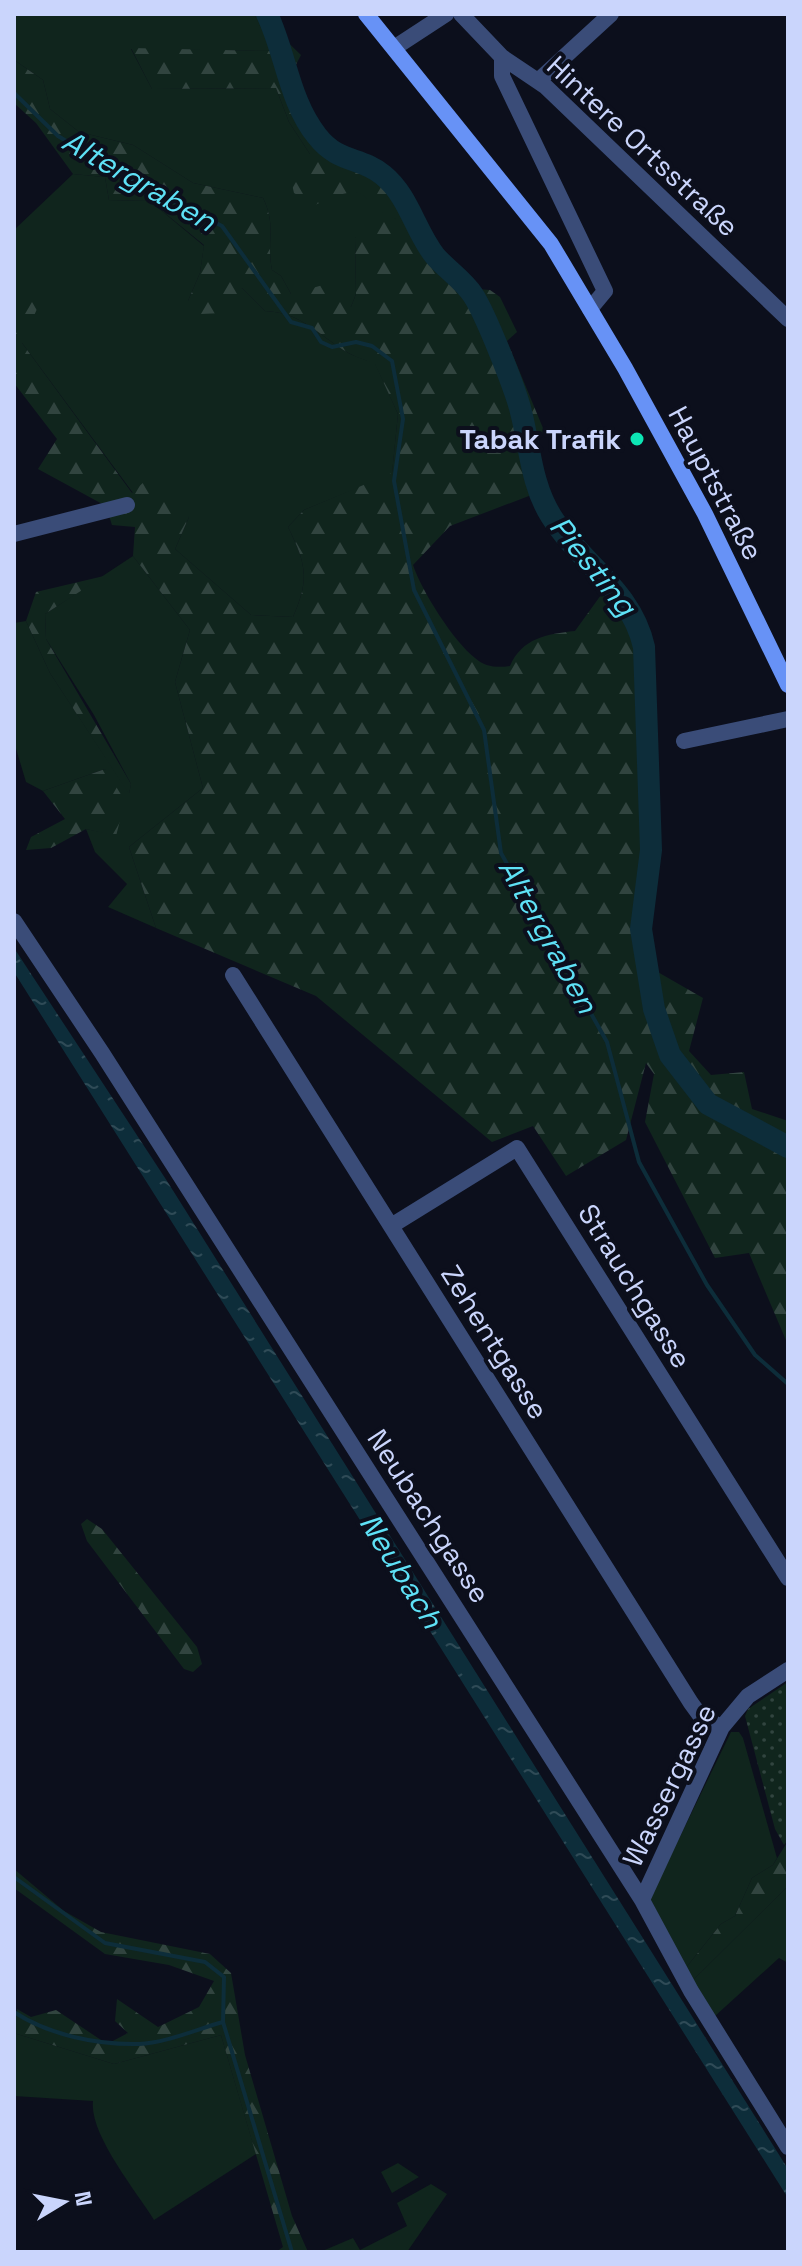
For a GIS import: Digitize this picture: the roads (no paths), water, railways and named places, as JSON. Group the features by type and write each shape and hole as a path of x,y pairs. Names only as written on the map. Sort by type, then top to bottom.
{"main road":[{"name":"Hauptstraße","path":"366,14 551,244 705,514 788,685"}],"street":[{"path":"394,48 446,14"},
{"name":"Hintere Ortsstraße","path":"461,14 502,57 538,81 788,319"},
{"path":"538,81 611,14"},
{"path":"502,57 502,76 605,291 590,309"},
{"path":"14,534 127,505"},
{"path":"684,741 788,719"},
{"name":"Neubachgasse","path":"14,921 110,1065 642,1900 691,1991 788,2147"},
{"name":"Zehentgasse","path":"233,975 691,1703 702,1718 722,1727"},
{"name":"Strauchgasse","path":"391,1226 517,1148 788,1578"},
{"name":"Wassergasse","path":"642,1900 722,1727 748,1696 788,1670"}],"water":[{"name":"Neubach","path":"14,948 167,1181 788,2169 788,2198 14,972"}],"waterway":[{"name":"Piesting","path":"267,14 300,108 317,136 333,151 374,169 392,183 435,256 473,295 513,387 544,504 563,533 617,593 638,627 644,647 651,850 641,929 654,1009 670,1055 708,1104 788,1147"},
{"name":"Altergraben","path":"14,93 58,136 127,178 222,226 291,322 312,328 321,342 332,347 356,342 372,346 392,361 403,419 394,481 414,590 484,730 501,853 607,1042 639,1162 707,1285 755,1355 788,1384"},
{"path":"14,1877 105,1943 205,1962 224,1977 223,2022"},
{"path":"14,2012 58,2032 123,2044 160,2041 223,2022 292,2252"}],"place":[{"name":"Tabak Trafik","path":"637,439"}]}
